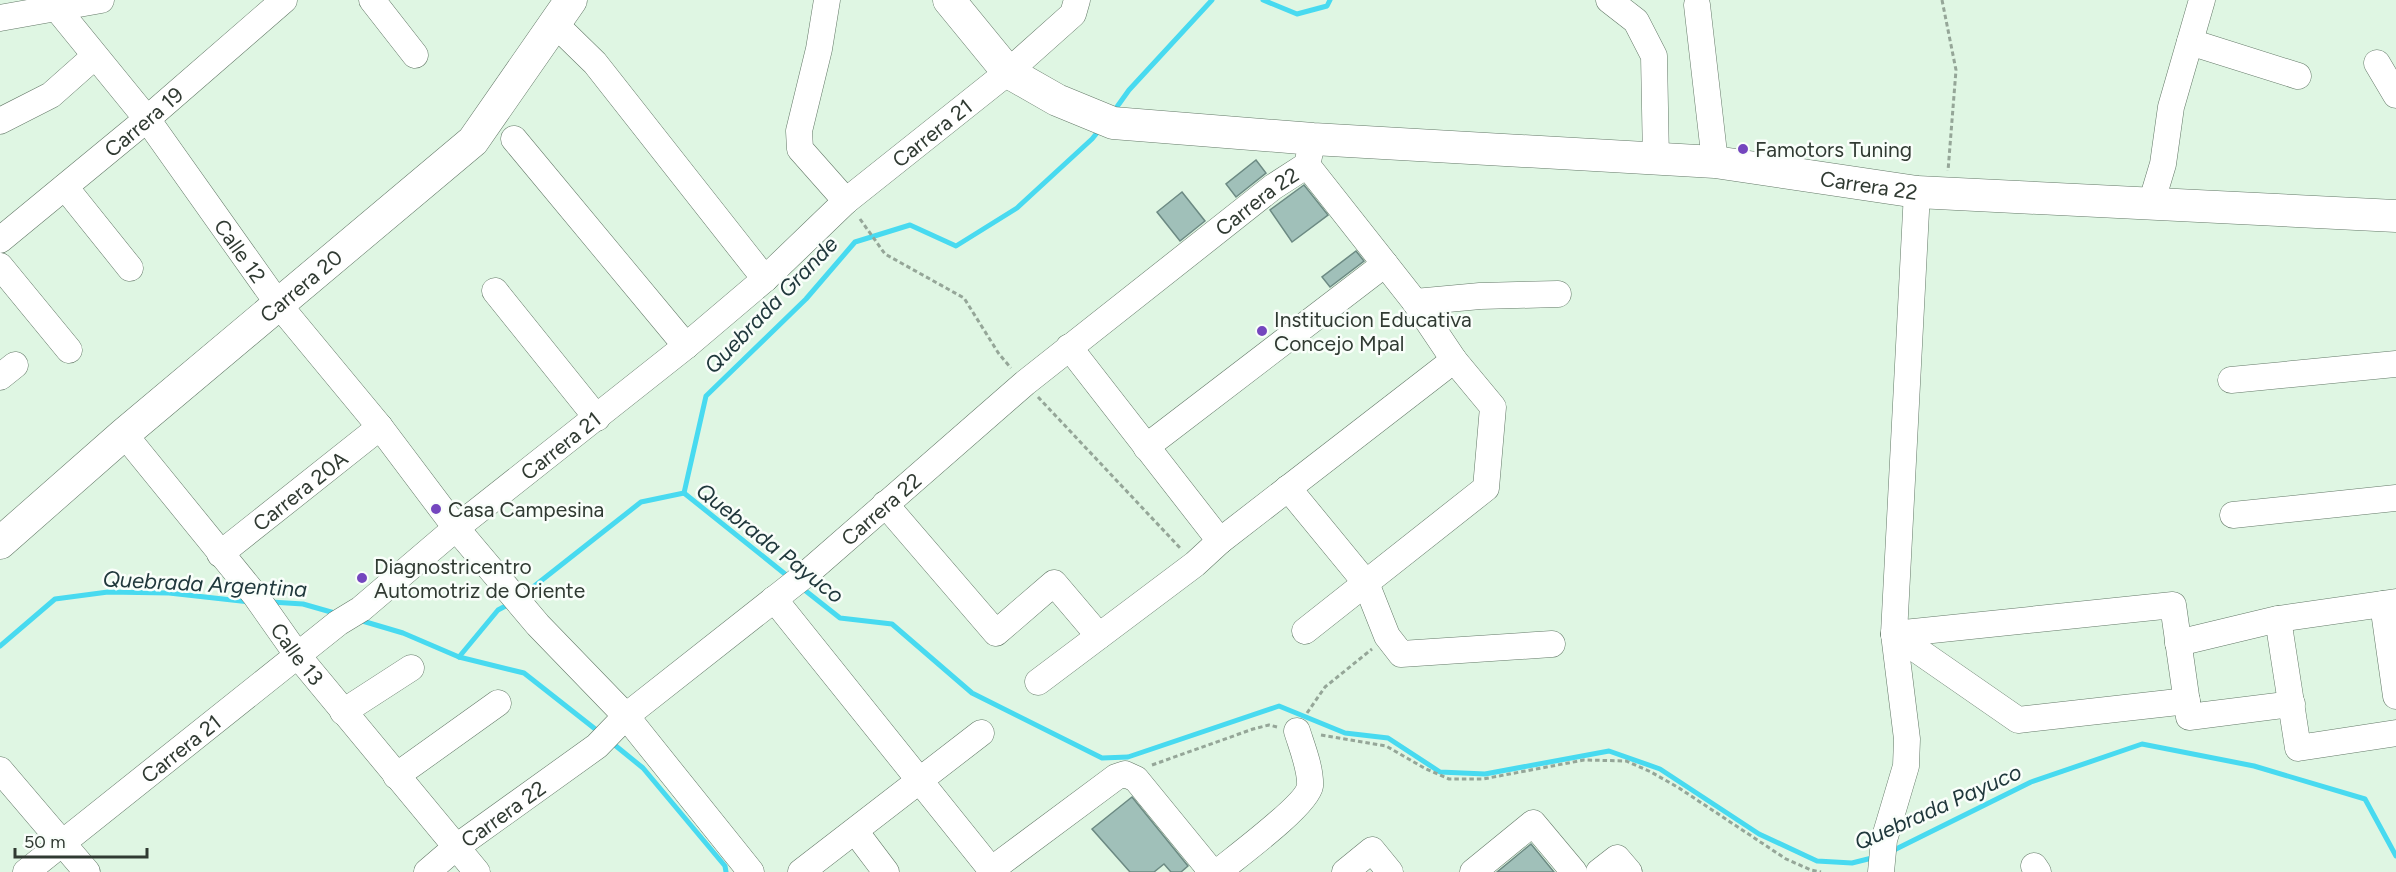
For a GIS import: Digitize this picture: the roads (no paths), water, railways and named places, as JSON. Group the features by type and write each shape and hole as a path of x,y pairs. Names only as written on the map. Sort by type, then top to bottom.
{"main road":[{"path":"949,0 1008,72 1057,99 1105,120 1310,152"},
{"name":"Carrera 20","path":"0,543 124,434 473,141 563,11"},
{"name":"Carrera 22","path":"1310,152 1715,162 1932,193 2151,204 2396,221"}],"street":[{"path":"0,18 53,4 101,0"},
{"name":"Carrera 19","path":"0,240 147,119 284,0"},
{"path":"372,0 415,55"},
{"path":"827,0 819,49 799,131 800,149 846,201"},
{"name":"Carrera 21","path":"26,872 338,623 361,609 456,528 686,346 765,279 846,201 1008,72 1073,14 1077,0"},
{"path":"1609,0 1636,21 1653,56 1656,160"},
{"path":"2151,204 2163,164 2172,107 2202,0"},
{"name":"Calle 12","path":"53,4 147,119 279,305 380,427 456,528 538,625 626,716 751,872"},
{"path":"1697,5 1715,162"},
{"path":"563,11 595,63 765,279"},
{"path":"2190,42 2298,76"},
{"path":"0,121 51,95 95,56"},
{"path":"2377,63 2396,95"},
{"path":"514,139 686,346"},
{"path":"1305,631 1486,488 1493,407 1454,360 1415,302 1385,264 1310,152"},
{"name":"Carrera 22","path":"427,872 455,848 602,740 626,716 789,588 1069,347 1273,187 1310,152"},
{"path":"65,187 130,268"},
{"path":"1882,859 1902,785 1907,748 1894,634 1932,193"},
{"path":"1146,447 1385,264"},
{"path":"0,266 69,350"},
{"path":"495,291 597,418"},
{"path":"1415,302 1479,296 1558,294"},
{"path":"1069,347 1220,541"},
{"path":"1038,682 1195,564 1220,541 1454,360"},
{"path":"2231,380 2396,364"},
{"name":"Carrera 20A","path":"220,554 380,427"},
{"name":"Calle 13","path":"124,434 260,602 298,656 343,712 477,872"},
{"path":"1288,488 1366,583 1387,636 1401,654 1552,644"},
{"path":"2234,515 2396,498"},
{"path":"885,504 996,633 1054,583 1099,636"},
{"path":"789,588 920,780 992,871 1116,777 1125,774 1136,779 1212,872"},
{"path":"2178,643 2278,619 2390,603 2396,696"},
{"path":"1894,634 2173,605 2189,717 2292,704"},
{"path":"2278,619 2298,748 2396,733"},
{"path":"1894,634 2018,720 2187,701"},
{"path":"343,712 411,668"},
{"path":"396,776 498,703"},
{"path":"1218,872 1293,810 1308,791 1309,774 1302,722"},
{"path":"801,872 981,733"},
{"path":"0,770 87,872"},
{"path":"1473,872 1533,823 1574,872"},
{"path":"855,831 886,872"},
{"path":"1345,872 1372,850 1390,872"},
{"path":"1599,872 1617,858 1629,872"}],"waterway":[{"name":"Quebrada Grande","path":"1114,111 1129,90 1212,0"},
{"name":"Quebrada Grande","path":"1263,0 1297,14 1327,6 1330,0"},
{"name":"Quebrada Grande","path":"684,493 706,396 806,299 855,242 910,225 956,246 1017,208 1101,128"},
{"name":"Quebrada Payuco","path":"684,493 790,578"},
{"name":"Quebrada Payuco","path":"523,595 641,502 684,493"},
{"name":"Quebrada Payuco","path":"802,588 840,618 892,624 972,693 1102,758 1128,757 1279,706 1345,733 1388,738 1440,772 1485,774 1609,751 1660,769 1759,834 1817,861 1852,863 1876,857"},
{"name":"Quebrada Argentina","path":"0,646 55,599 108,592 169,593 250,602"},
{"name":"Quebrada Argentina","path":"271,602 303,604 338,614"},
{"name":"Quebrada Payuco","path":"459,657 498,610 511,603"},
{"name":"Quebrada Argentina","path":"359,620 403,633 459,657 524,673 599,732"},
{"name":"Quebrada Argentina","path":"611,742 643,768 725,866 726,872"},
{"name":"Quebrada Payuco","path":"1890,852 2031,782 2142,744 2254,766 2365,799 2396,856"}],"place":[{"name":"Famotors Tuning","path":"1743,149"},
{"name":"Institucion Educativa Concejo Mpal","path":"1262,331"},
{"name":"Casa Campesina","path":"436,509"},
{"name":"Diagnostricentro Automotriz de Oriente","path":"362,578"}]}
